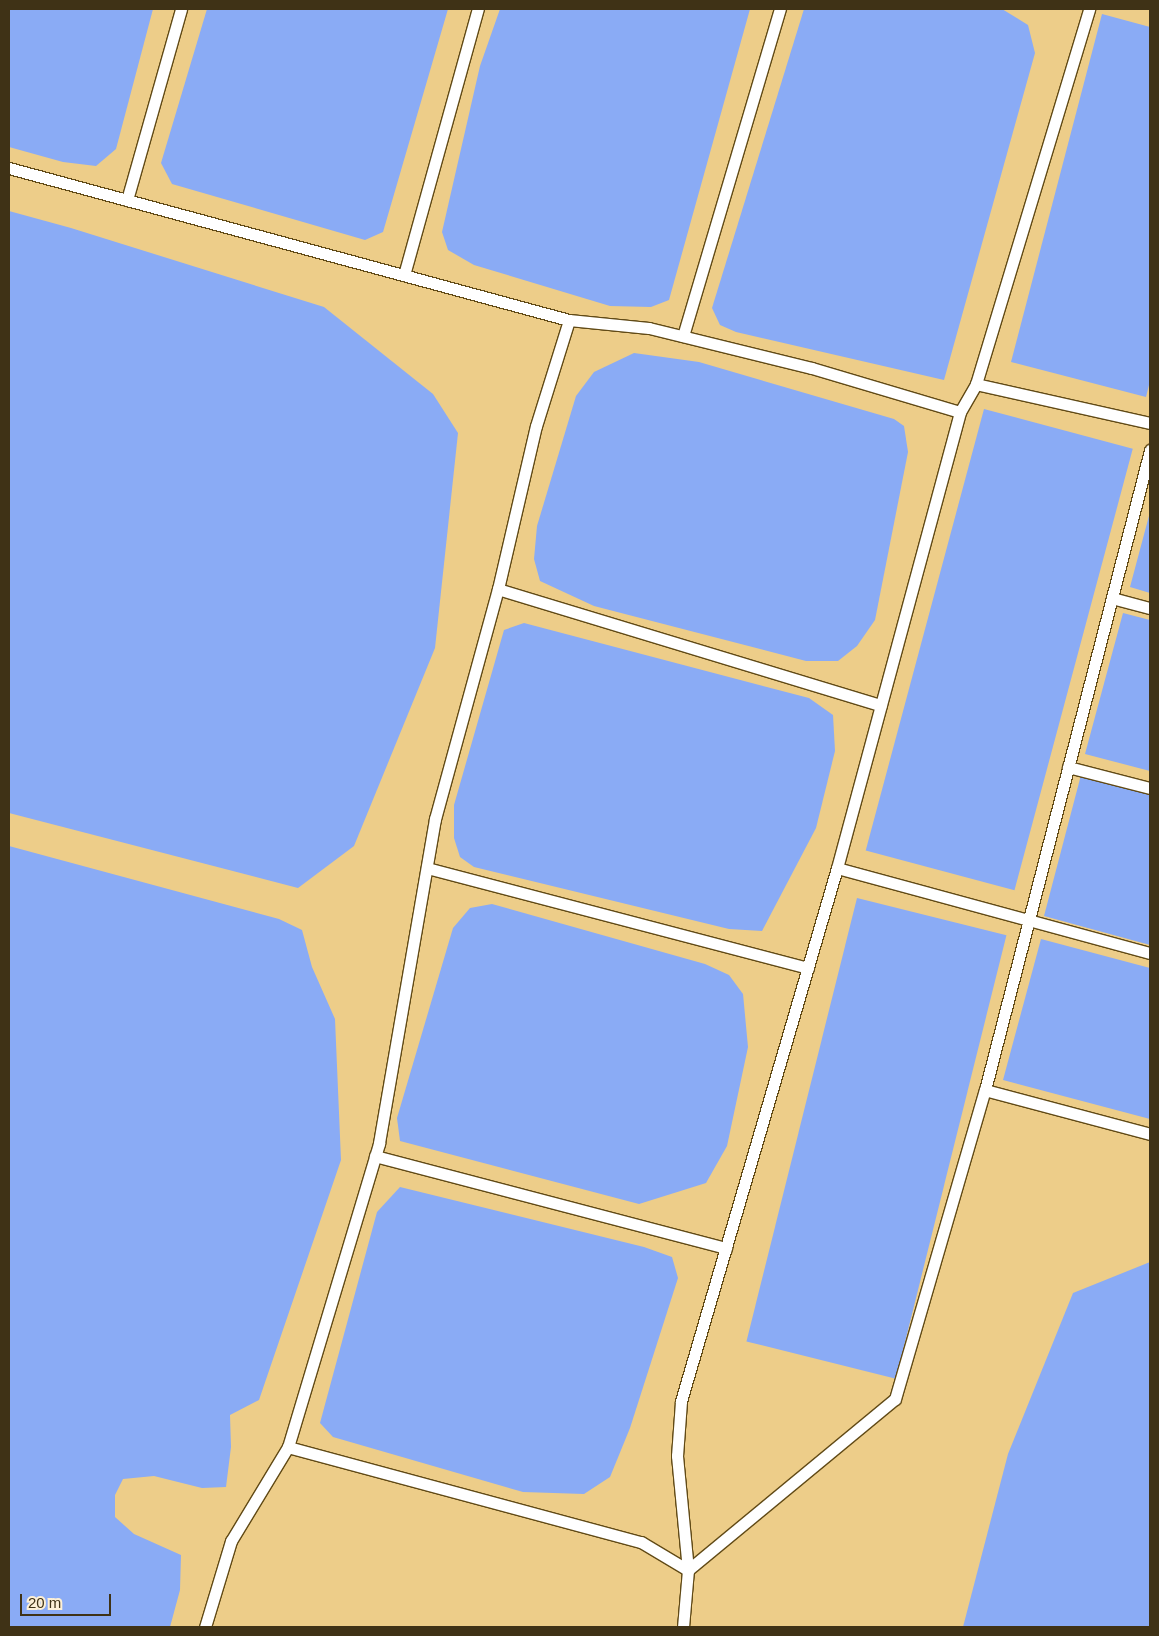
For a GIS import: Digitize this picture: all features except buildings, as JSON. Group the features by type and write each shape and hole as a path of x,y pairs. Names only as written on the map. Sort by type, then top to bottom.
{"lane":[{"path":"127,200 181,9"},
{"path":"404,275 478,9"},
{"path":"683,336 780,9"},
{"path":"683,1627 688,1570 677,1456 681,1401 837,868 960,412 976,384 1089,9"},
{"path":"9,168 568,320 649,328 812,368 960,412"},
{"path":"205,1627 231,1541 288,1447 375,1156 435,819 498,589 536,426 568,320"},
{"path":"976,384 1150,423"},
{"path":"688,1570 895,1399 985,1090 1150,450"},
{"path":"498,589 881,705"},
{"path":"1112,598 1150,608"},
{"path":"1068,767 1150,788"},
{"path":"427,868 808,968"},
{"path":"837,868 1150,953"},
{"path":"985,1090 1150,1134"},
{"path":"375,1156 726,1248"},
{"path":"288,1447 641,1542 688,1570"}],"water":[{"path":"9,9 153,9 116,149 96,166 63,162 9,147"},
{"path":"207,9 448,9 383,232 365,240 172,184 161,163"},
{"path":"500,9 750,9 669,300 651,307 610,306 474,265 448,250 442,232 480,66"},
{"path":"804,9 1002,9 1028,25 1035,53 944,380 736,332 720,325 712,308"},
{"path":"1102,14 1150,27 1150,381 1146,397 1011,362"},
{"path":"9,211 71,228 324,307 433,394 458,433 435,648 354,846 298,888 9,813"},
{"path":"634,353 699,362 894,419 904,426 908,452 875,620 857,646 838,661 806,661 594,606 540,581 534,559 537,526 576,396 594,372"},
{"path":"984,409 1133,449 1014,890 866,850"},
{"path":"1150,512 1150,593 1130,587"},
{"path":"1123,613 1150,620 1150,771 1085,754"},
{"path":"524,623 809,698 833,715 835,751 816,828 762,931 729,929 474,867 460,857 454,838 454,805 504,630"},
{"path":"1081,775 1150,794 1150,945 1044,916"},
{"path":"9,846 279,919 302,930 312,967 335,1019 341,1160 259,1400 230,1415 231,1447 226,1487 202,1488 154,1476 123,1479 115,1495 115,1517 134,1534 181,1555 180,1590 170,1627 9,1627"},
{"path":"857,898 1006,935 896,1379 746,1341"},
{"path":"492,904 705,964 729,975 743,994 748,1047 727,1146 706,1183 639,1204 400,1141 397,1118 453,928 470,908"},
{"path":"1041,939 1150,968 1150,1119 1003,1080"},
{"path":"400,1187 644,1247 672,1257 678,1278 630,1428 610,1477 584,1494 523,1492 333,1437 320,1423 377,1212"},
{"path":"1150,1262 1150,1627 963,1627 1008,1454 1073,1293"}]}
